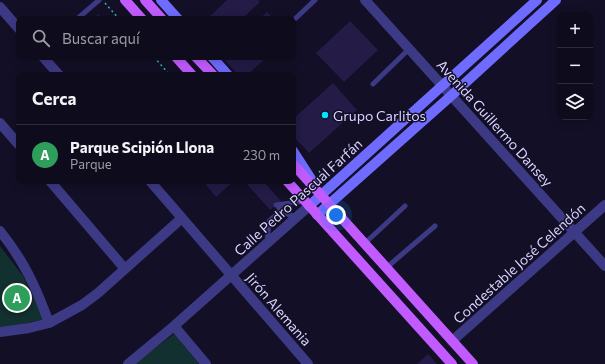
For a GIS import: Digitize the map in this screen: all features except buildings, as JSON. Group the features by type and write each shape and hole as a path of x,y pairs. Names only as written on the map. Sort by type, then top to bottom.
{"main road":[{"path":"125,0 139,16"},
{"path":"145,0 159,16"},
{"path":"161,0 175,16"},
{"name":"Calle Pedro Pascual Farfán","path":"307,203 321,195 537,0"},
{"name":"Calle Pedro Pascual Farfán","path":"317,215 556,0"},
{"path":"179,60 189,72"},
{"path":"199,60 210,72"},
{"path":"215,60 225,72"},
{"path":"296,156 321,195"},
{"path":"296,167 473,364"},
{"path":"290,184 452,364"}],"street":[{"name":"Avenida Guillermo Dansey","path":"364,0 443,85 605,266"},
{"path":"0,7 16,26"},
{"path":"46,60 56,72"},
{"path":"0,123 16,142"},
{"path":"53,184 125,269"},
{"name":"Jirón Alemania","path":"153,184 308,364"},
{"name":"Calle Pedro Pascual Farfán","path":"128,364 174,326 298,216 307,203"},
{"name":"Condestable José Celendón","path":"452,341 605,205"},
{"path":"0,332 29,328 49,323 82,305 182,218"},
{"path":"0,232 21,260 32,279 49,323"},
{"path":"174,326 206,364"}],"lane":[{"path":"81,16 101,0"},
{"path":"296,18 315,0"},
{"path":"372,84 408,49"},
{"path":"298,216 281,211 276,205 307,203"},
{"path":"364,244 405,206"},
{"path":"267,243 269,221 281,211"},
{"path":"386,268 435,226"}],"path":[{"path":"101,0 116,16"},
{"path":"157,60 167,72"}],"green space":[{"path":"0,246 23,276 44,319 10,327 0,327"},
{"path":"174,334 199,364 134,364"}],"place":[{"name":"Grupo Carlitos","path":"325,115"},
{"name":"Parque Scipión Llona","path":"17,298"}]}
